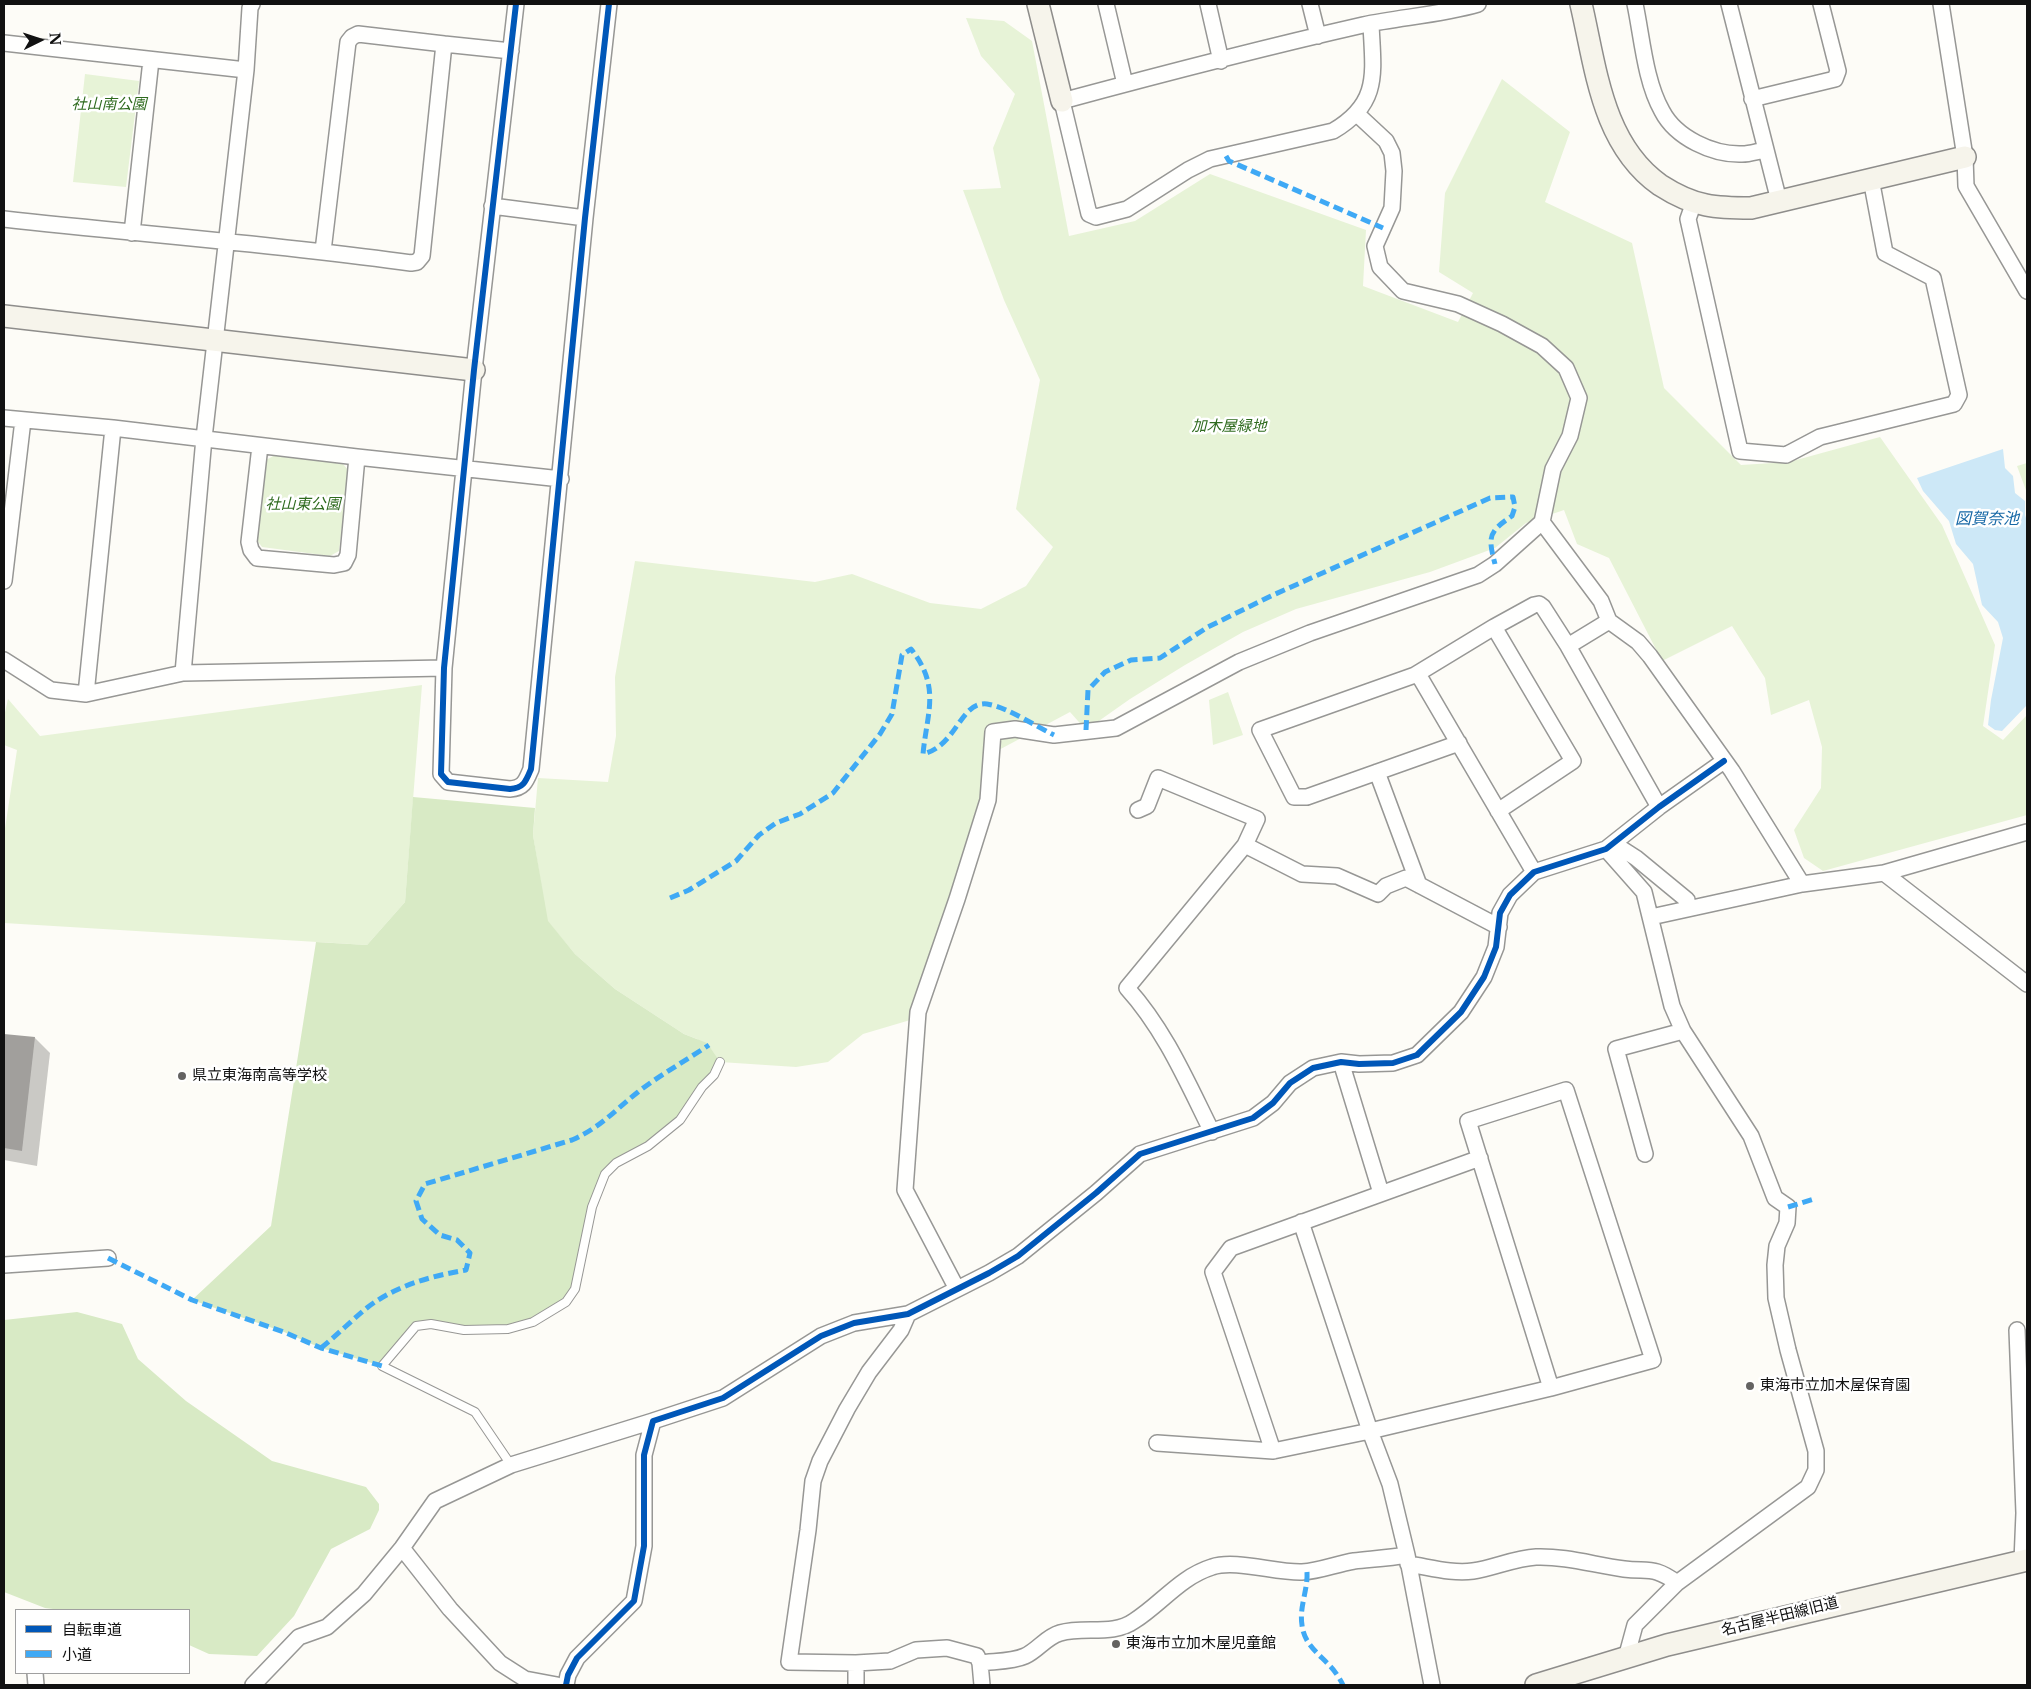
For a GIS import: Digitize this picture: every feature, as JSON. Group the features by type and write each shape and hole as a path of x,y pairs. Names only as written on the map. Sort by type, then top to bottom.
{"street":[{"path":"183,673 204,438 246,70 250,8 252,4"},
{"path":"516,4 474,370 444,668 441,774 448,782 519,788 525,784 531,769 561,479 585,218 609,4"},
{"path":"1038,4 1088,214 1096,217 1127,209 1188,170 1210,159 1333,131 1357,114 1367,98 1373,76 1371,24"},
{"path":"1106,4 1125,84"},
{"path":"1208,4 1221,61"},
{"path":"1310,4 1318,36"},
{"path":"1062,101 1371,24 1418,10 1458,10 1478,4"},
{"path":"1581,4 1606,109 1617,136 1632,160 1647,175 1670,191 1694,202 1726,208 1751,208 1965,157"},
{"path":"1635,4 1653,89 1662,112 1680,132 1696,144 1716,151 1742,154 1765,150"},
{"path":"1729,4 1779,201"},
{"path":"1752,99 1835,79 1838,71 1821,4"},
{"path":"1941,4 1965,157 1966,186 2027,291"},
{"path":"323,251 348,42 352,37 358,34 511,51"},
{"path":"4,43 246,70"},
{"path":"4,219 227,243 323,251 411,263 417,262 422,256 444,44"},
{"path":"132,233 151,60"},
{"path":"957,1289 905,1190 918,1012 957,899 988,800 993,732 1015,729 1054,736 1116,728 1239,662 1310,633 1478,575 1495,564 1542,522 1553,469 1570,436 1579,398 1566,368 1542,346 1502,324 1458,304 1403,292 1380,267 1375,246 1392,208 1394,171 1392,153 1386,141 1357,114"},
{"path":"1694,202 1688,219 1740,451 1786,455 1820,437 1954,404 1959,395 1933,278 1885,252 1871,179"},
{"path":"492,206 585,218"},
{"path":"4,316 474,370"},
{"path":"4,418 113,428 561,479"},
{"path":"4,581 23,420"},
{"path":"86,694 113,428"},
{"path":"260,446 249,542 251,550 257,558 334,565 344,563 348,555 358,457"},
{"path":"1542,522 1601,601 1609,621 1638,642 1650,656 1724,761 1802,884"},
{"path":"1458,742 1306,797 1294,797 1260,730 1418,674 1494,627 1539,604 1544,607 1568,646 1659,807"},
{"path":"1568,646 1609,621"},
{"path":"1494,627 1573,761 1498,811"},
{"path":"4,660 51,690 86,694 183,673 444,668"},
{"path":"1418,674 1534,872"},
{"path":"1606,849 1659,807 1724,761"},
{"path":"1377,772 1419,885"},
{"path":"1138,810 1147,806 1158,778 1257,819 1246,845 1127,988 1145,1008 1168,1043 1212,1132"},
{"path":"1651,917 1802,884 1884,874 2027,832"},
{"path":"1246,845 1302,874 1337,876 1378,894 1386,886 1406,878 1499,927"},
{"path":"1606,849 1644,892 1672,1006 1683,1031 1751,1136 1775,1198 1788,1207 1787,1223 1777,1246 1775,1265 1776,1298 1788,1350 1816,1451 1816,1470 1808,1487 1677,1583 1635,1625 1626,1658"},
{"path":"253,1685 299,1637 327,1627 364,1594 402,1548 435,1501 511,1465 723,1398 821,1336 854,1323 908,1314 1018,1256 1096,1193 1140,1154 1254,1118 1272,1103 1290,1083 1312,1068 1341,1062 1360,1064 1393,1063 1417,1055 1461,1012 1484,977 1496,947 1500,913 1510,895 1534,872 1606,849 1622,849 1636,858 1687,900"},
{"path":"1884,874 2027,984"},
{"path":"1646,1154 1616,1049 1683,1031"},
{"path":"1341,1062 1382,1193"},
{"path":"1157,1443 1273,1451 1370,1431 1550,1388 1653,1360 1566,1090 1468,1121 1550,1388"},
{"path":"1273,1451 1213,1272 1231,1248 1480,1158"},
{"path":"1301,1222 1370,1431 1390,1484 1408,1559 1432,1685"},
{"path":"4,1265 108,1258"},
{"path":"908,1314 901,1330 869,1372 847,1409 820,1461 813,1481 790,1662 856,1663 890,1661 916,1650 947,1648 977,1656 980,1663 982,1685"},
{"path":"2017,1330 2026,1512 2025,1560"},
{"path":"566,1685 568,1675 577,1658 634,1601 644,1546 644,1455 653,1421"},
{"path":"402,1548 450,1609 500,1663 525,1679 557,1685"},
{"path":"980,1663 1026,1655 1059,1633 1126,1626 1196,1573 1214,1566 1230,1565 1302,1572 1317,1571 1353,1561 1408,1559 1465,1572 1535,1557 1557,1558 1625,1569 1651,1569 1664,1572 1677,1583"},
{"name":"名古屋半田線旧道","path":"1536,1685 1677,1642 2025,1560"},
{"path":"856,1663 856,1685"}],"lane":[{"path":"511,1465 475,1412 382,1366 416,1326 431,1324 464,1330 508,1329 533,1322 566,1302 575,1289 592,1207 605,1174 616,1163 648,1146 680,1120 702,1086 714,1075 720,1062"}],"green space":[{"name":"加木屋緑地","path":"966,18 1004,21 1032,41 1069,236 1135,221 1210,174 1366,230 1363,286 1458,322 1473,293 1439,272 1445,193 1502,79 1570,132 1545,202 1632,243 1664,388 1741,465 1789,462 1880,437 1942,525 1995,645 1983,726 2003,740 2027,715 2027,815 1823,871 1804,858 1794,830 1821,788 1822,747 1809,700 1771,715 1765,678 1732,626 1662,661 1609,558 1577,544 1564,510 1526,523 1495,548 1430,572 1296,609 1243,632 1130,699 1086,730 1070,712 995,752 917,1018 863,1034 828,1062 796,1067 720,1062 697,1039 684,1034 615,989 575,954 547,921 533,835 538,778 608,782 616,736 615,677 635,561 815,582 852,574 930,603 981,609 1026,586 1053,547 1016,509 1040,380 1004,300 963,190 1001,188 993,148 1015,94 981,56"},
{"name":"社山南公園","path":"85,74 139,81 126,187 73,182"},
{"name":"社山東公園","path":"275,455 343,464 349,471 339,551 330,556 262,547 256,539 266,460"},
{"path":"2027,463 2027,493 2017,466"},
{"path":"422,685 405,902 367,945 4,923 4,835 17,750 4,745 4,717 8,699 40,736"},
{"path":"1228,692 1243,735 1213,745 1209,700"},
{"path":"413,797 535,808 533,835 548,921 575,954 615,989 684,1034 707,1043 720,1062 680,1120 616,1163 598,1191 575,1289 549,1314 508,1329 416,1326 382,1366 321,1348 284,1332 192,1300 271,1226 316,942 367,945 405,902"},
{"path":"77,1312 122,1324 138,1359 186,1401 272,1461 366,1487 379,1504 379,1510 370,1529 331,1549 294,1616 257,1656 209,1654 190,1645 190,1609 53,1609 45,1608 4,1592 4,1320"}],"water":[{"name":"図賀奈池","path":"2003,449 2005,468 2013,476 2015,493 2025,501 2027,521 2027,705 2002,731 1995,730 1988,725 2003,638 1998,622 1982,605 1973,564 1956,544 1949,521 1923,491 1917,478"}],"building":[{"path":"4,1034 35,1037 22,1151 4,1148"}],"marked path":[{"path":"1226,156 1229,161 1383,228"},
{"path":"1086,730 1088,690 1105,672 1131,660 1160,658 1208,627 1271,596 1490,498 1513,497 1515,507 1512,516 1498,526 1492,536 1491,547 1495,564"},
{"path":"670,898 689,890 736,861 759,835 776,823 800,814 833,793 880,734 892,714 902,655 911,649 920,663 929,688 929,712 923,754 944,742 970,709 978,705 987,704 1003,709 1054,735"},
{"path":"321,1348 379,1299 415,1282 466,1270 470,1253 457,1240 440,1235 422,1219 416,1201 425,1184 572,1140 599,1124 646,1086 709,1045"},
{"path":"1788,1207 1814,1199"},
{"path":"108,1258 192,1300 284,1332 321,1348 382,1366"},
{"path":"1307,1572 1301,1618 1303,1632 1316,1652 1334,1670 1343,1685"}],"cycle path":[{"path":"516,4 474,370 444,668 441,774 448,782 510,789 524,783 531,769 585,218 609,4"},
{"path":"566,1685 568,1675 577,1658 634,1601 644,1546 644,1455 653,1421 723,1398 821,1336 854,1323 908,1314 989,1273 1018,1256 1096,1193 1140,1154 1253,1118 1273,1103 1290,1083 1313,1068 1341,1062 1359,1064 1393,1063 1417,1055 1461,1012 1484,977 1496,947 1500,913 1510,895 1534,872 1606,849 1659,807 1724,761"}],"place":[{"name":"県立東海南高等学校","path":"182,1076"},
{"name":"東海市立加木屋保育園","path":"1750,1386"},
{"name":"東海市立加木屋児童館","path":"1116,1644"}]}
